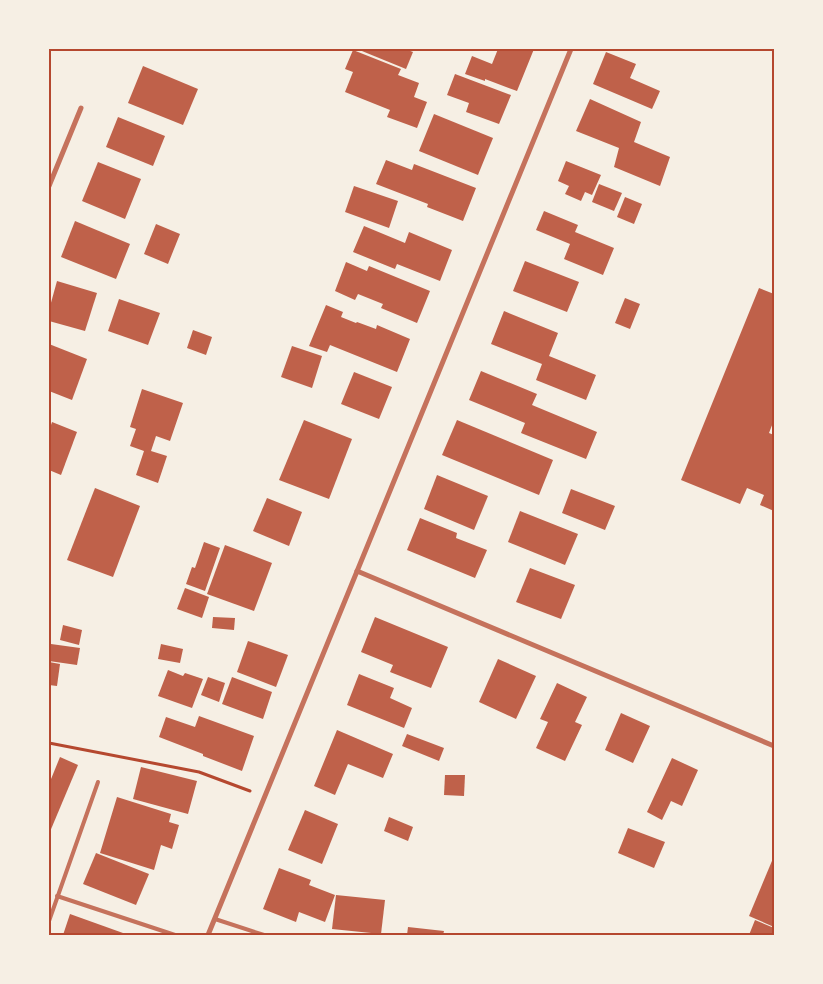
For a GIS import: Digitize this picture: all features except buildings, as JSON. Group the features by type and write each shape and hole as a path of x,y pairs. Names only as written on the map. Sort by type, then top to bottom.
{"street":[{"path":"208,935 571,49"},
{"path":"49,186 81,108"},
{"path":"358,571 774,746"}],"lane":[{"path":"49,920 98,782"},
{"path":"57,896 175,935"},
{"path":"215,919 264,935"}],"path":[{"path":"49,743 199,772 265,796"}]}
